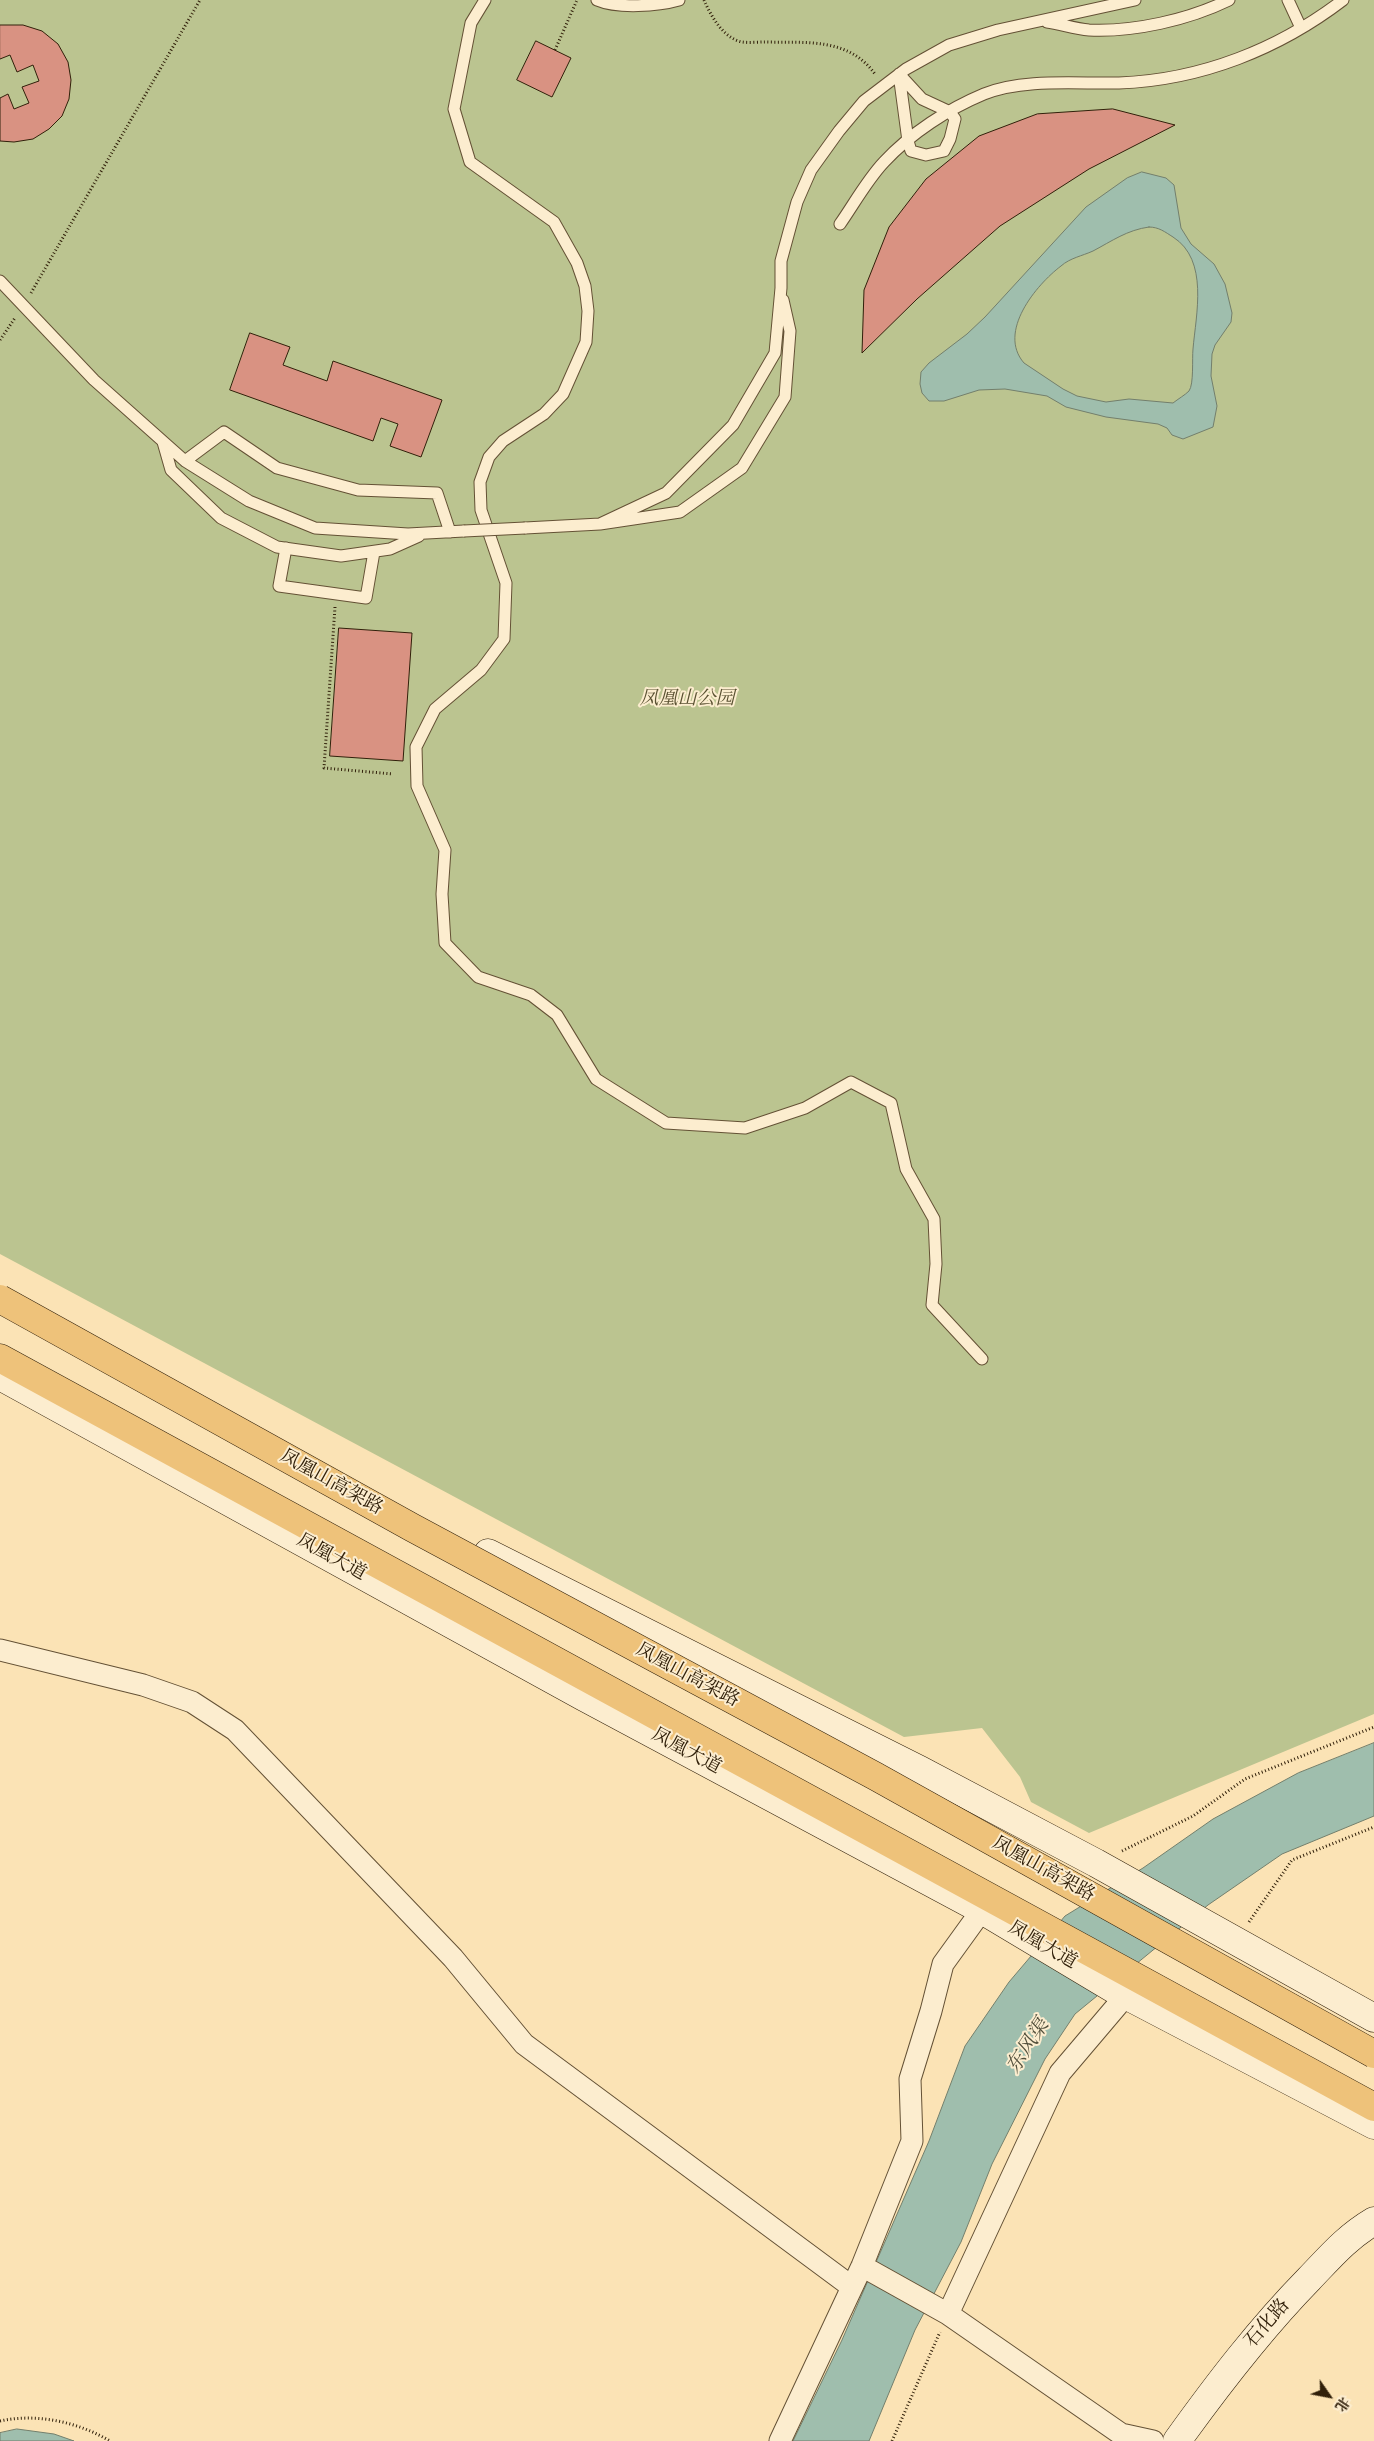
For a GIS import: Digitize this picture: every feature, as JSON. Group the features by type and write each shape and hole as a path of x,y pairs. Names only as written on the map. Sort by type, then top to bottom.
{"highway":[{"name":"凤凰山高架路","path":"0,1301 413,1528 875,1776 1374,2054"},
{"path":"0,1358 1374,2107"}],"main road":[{"path":"0,1301 520,1570 920,1770 1102,1867 1374,2018"},
{"name":"凤凰大道","path":"0,1376 584,1697 982,1910 1010,1929 1121,1991 1374,2125"},
{"name":"石化路","path":"1176,2441 1223,2378 1275,2314 1352,2235 1374,2221"}],"street":[{"path":"0,1650 143,1685 192,1702 235,1730 453,1958 524,2044 852,2287"},
{"path":"780,2441 862,2266 912,2141 910,2079 943,1964 982,1910"},
{"path":"948,2314 1060,2073 1121,1991"},
{"path":"862,2266 948,2314 1121,2434 1153,2441"}],"lane":[{"path":"486,0 471,22 454,109 470,162 554,222 577,263 585,286 588,312 586,342 563,394 544,414 503,441 490,457 480,482 481,510 506,583 504,639 481,670 435,710 416,748 418,786 444,850 442,894 446,943 478,977 532,995 557,1015 596,1080 666,1122 745,1128 805,1108 851,1082 891,1103 906,1168 934,1219 936,1264 932,1305 982,1359"},
{"path":"597,0 637,5 664,4 680,0"},
{"path":"600,524 666,493 733,425 775,353 781,288 781,261 797,202 812,170 839,131 864,101 899,74 949,45 998,30 1135,0"},
{"path":"1043,21 1089,30 1134,26 1176,18 1229,0"},
{"path":"1288,0 1301,28"},
{"path":"840,224 883,162 920,130 985,94 1021,86 1070,82 1119,83 1163,79 1208,69 1254,54 1301,28 1343,0"},
{"path":"899,74 922,99 950,112 955,119 954,127 944,151 926,156 911,151 899,74"},
{"path":"0,282 94,380 163,442 185,461 249,501 315,528 408,534 600,524 680,512 742,468 785,398 790,331 781,288"},
{"path":"185,461 224,432 277,468 358,490 437,493 450,532"},
{"path":"163,442 171,470 221,518 277,547 341,556 390,549 425,534"},
{"path":"286,548 279,586 366,598 374,552"}],"path":[{"path":"0,340 23,306 200,0"},
{"path":"555,50 576,0"},
{"path":"704,0 710,15 722,30 740,42 826,44 854,52 872,70 883,85"},
{"path":"336,594 324,768 392,774"},
{"path":"1102,1867 1192,1816 1245,1778 1374,1726"},
{"path":"1236,1942 1292,1860 1374,1827"},
{"path":"892,2441 948,2314"},
{"path":"0,2421 54,2419 100,2435 110,2441"}],"green space":[{"name":"凤凰山公园","path":"0,0 1374,0 1374,1714 1089,1833 1031,1802 1020,1777 982,1728 904,1737 0,1254"}],"water":[{"path":"1142,172 1166,178 1174,185 1181,228 1191,244 1214,264 1225,284 1232,313 1231,322 1215,345 1212,354 1211,376 1217,406 1213,427 1183,439 1172,435 1167,428 1158,424 1106,417 1066,407 1047,396 1005,389 979,390 944,401 929,401 922,393 920,384 921,372 929,363 967,334 985,317 1086,207 1127,178","holes":["1153,227 1167,233 1184,247 1192,259 1196,273 1198,288 1192,377 1189,391 1173,403 1129,399 1106,402 1077,396 1024,363 1017,351 1015,337 1017,324 1031,297 1051,274 1068,261 1093,251 1127,233 1141,228"]},
{"name":"东风渠","path":"1374,1743 1374,1816 1282,1854 1208,1905 1075,2014 1045,2059 992,2164 961,2242 915,2330 869,2441 793,2441 842,2340 929,2141 965,2046 1009,1982 1065,1916 1143,1868 1213,1819 1298,1773"},
{"path":"17,2429 54,2434 74,2441 0,2441 0,2433"}],"building":[{"path":"0,25 23,25 42,31 58,44 68,62 71,80 69,99 62,116 49,129 33,139 14,142 0,141 0,98 8,94 14,109 29,103 22,87 39,81 33,65 17,72 10,55 0,59"},
{"path":"536,41 571,58 552,97 517,80"},
{"path":"1113,109 1175,125 1089,169 1000,226 917,299 862,353 864,290 889,227 926,179 979,136 1037,114"},
{"path":"250,333 290,347 283,365 327,381 333,361 442,400 421,457 390,446 398,424 381,418 373,441 230,390"},
{"path":"339,628 412,633 403,761 330,756"}]}
